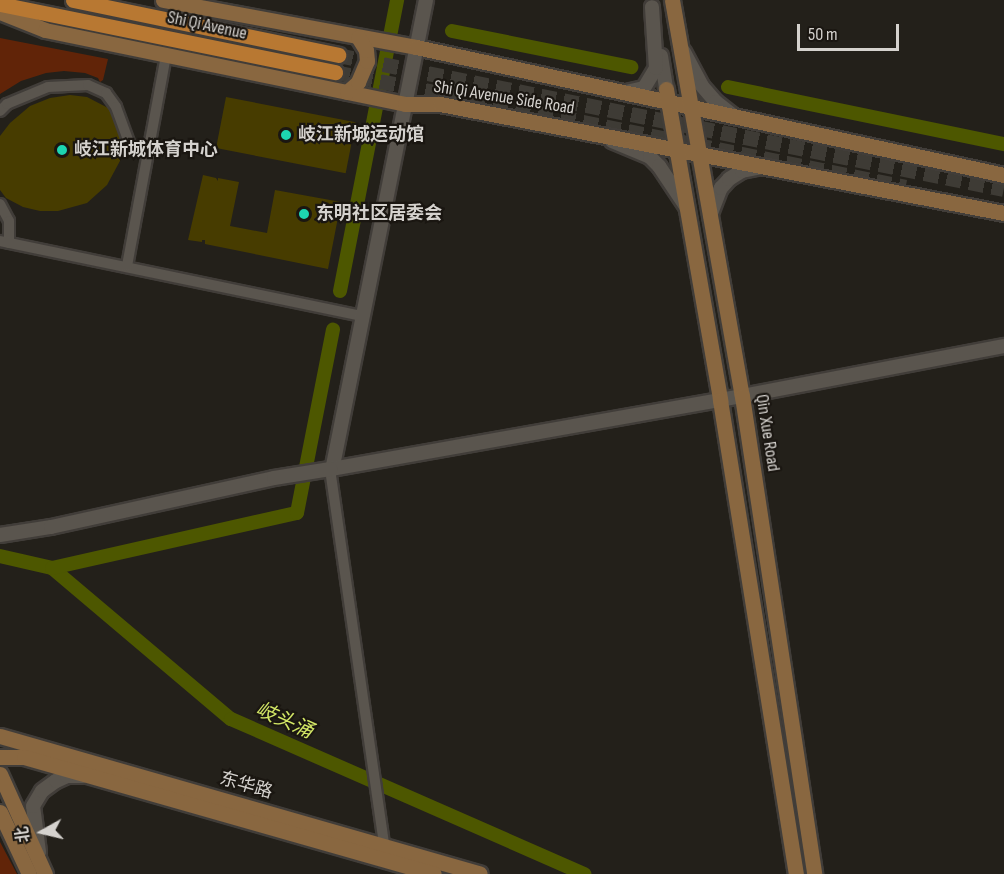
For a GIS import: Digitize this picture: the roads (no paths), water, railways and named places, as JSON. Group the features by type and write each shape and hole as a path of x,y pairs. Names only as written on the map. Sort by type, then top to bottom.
{"main road":[{"name":"Shi Qi Avenue","path":"73,0 338,55"},
{"name":"Qin Xue Road","path":"672,0 742,396 814,874"},
{"name":"Shi Qi Avenue Side Road","path":"173,1 416,47 623,92 667,96 691,107 1004,175"},
{"name":"Shi Qi Avenue","path":"0,4 335,72"},
{"name":"Shi Qi Avenue Side Road","path":"0,12 45,30 405,104 440,104 1004,213"},
{"path":"346,92 358,82 367,61 366,50 358,37"},
{"path":"667,96 720,400 796,874"},
{"name":"东华路","path":"0,736 480,874"},
{"name":"东华路","path":"0,757 24,757 434,874"},
{"path":"0,774 39,872"},
{"path":"0,812 39,872"}],"street":[{"path":"384,846 331,469 426,0"},
{"path":"623,92 644,88 656,68 652,3"},
{"path":"652,3 667,96"},
{"path":"680,43 702,86 716,102 736,117"},
{"path":"126,266 166,55"},
{"path":"0,111 7,105 48,87 88,85 106,93 116,107 131,148 148,154"},
{"path":"591,133 650,157 659,166 687,209"},
{"path":"710,216 721,188 729,179 742,171 766,166"},
{"path":"0,204 9,221 4,242 362,316"},
{"path":"0,535 51,527 274,478 720,400 1004,346"},
{"path":"39,872 32,818 33,806 42,791 67,776 93,776"}],"waterway":[{"path":"340,291 397,0"},
{"path":"452,31 631,67"},
{"path":"728,87 1004,144"},
{"path":"52,568 297,513 333,330"},
{"name":"岐头涌","path":"0,556 52,568 231,719 584,874"}],"tunnel":[{"path":"338,55 1004,189"},
{"path":"335,72 906,187"}],"place":[{"name":"岐江新城运动馆","path":"286,135"},
{"name":"岐江新城体育中心","path":"62,150"},
{"name":"东明社区居委会","path":"304,214"}]}
